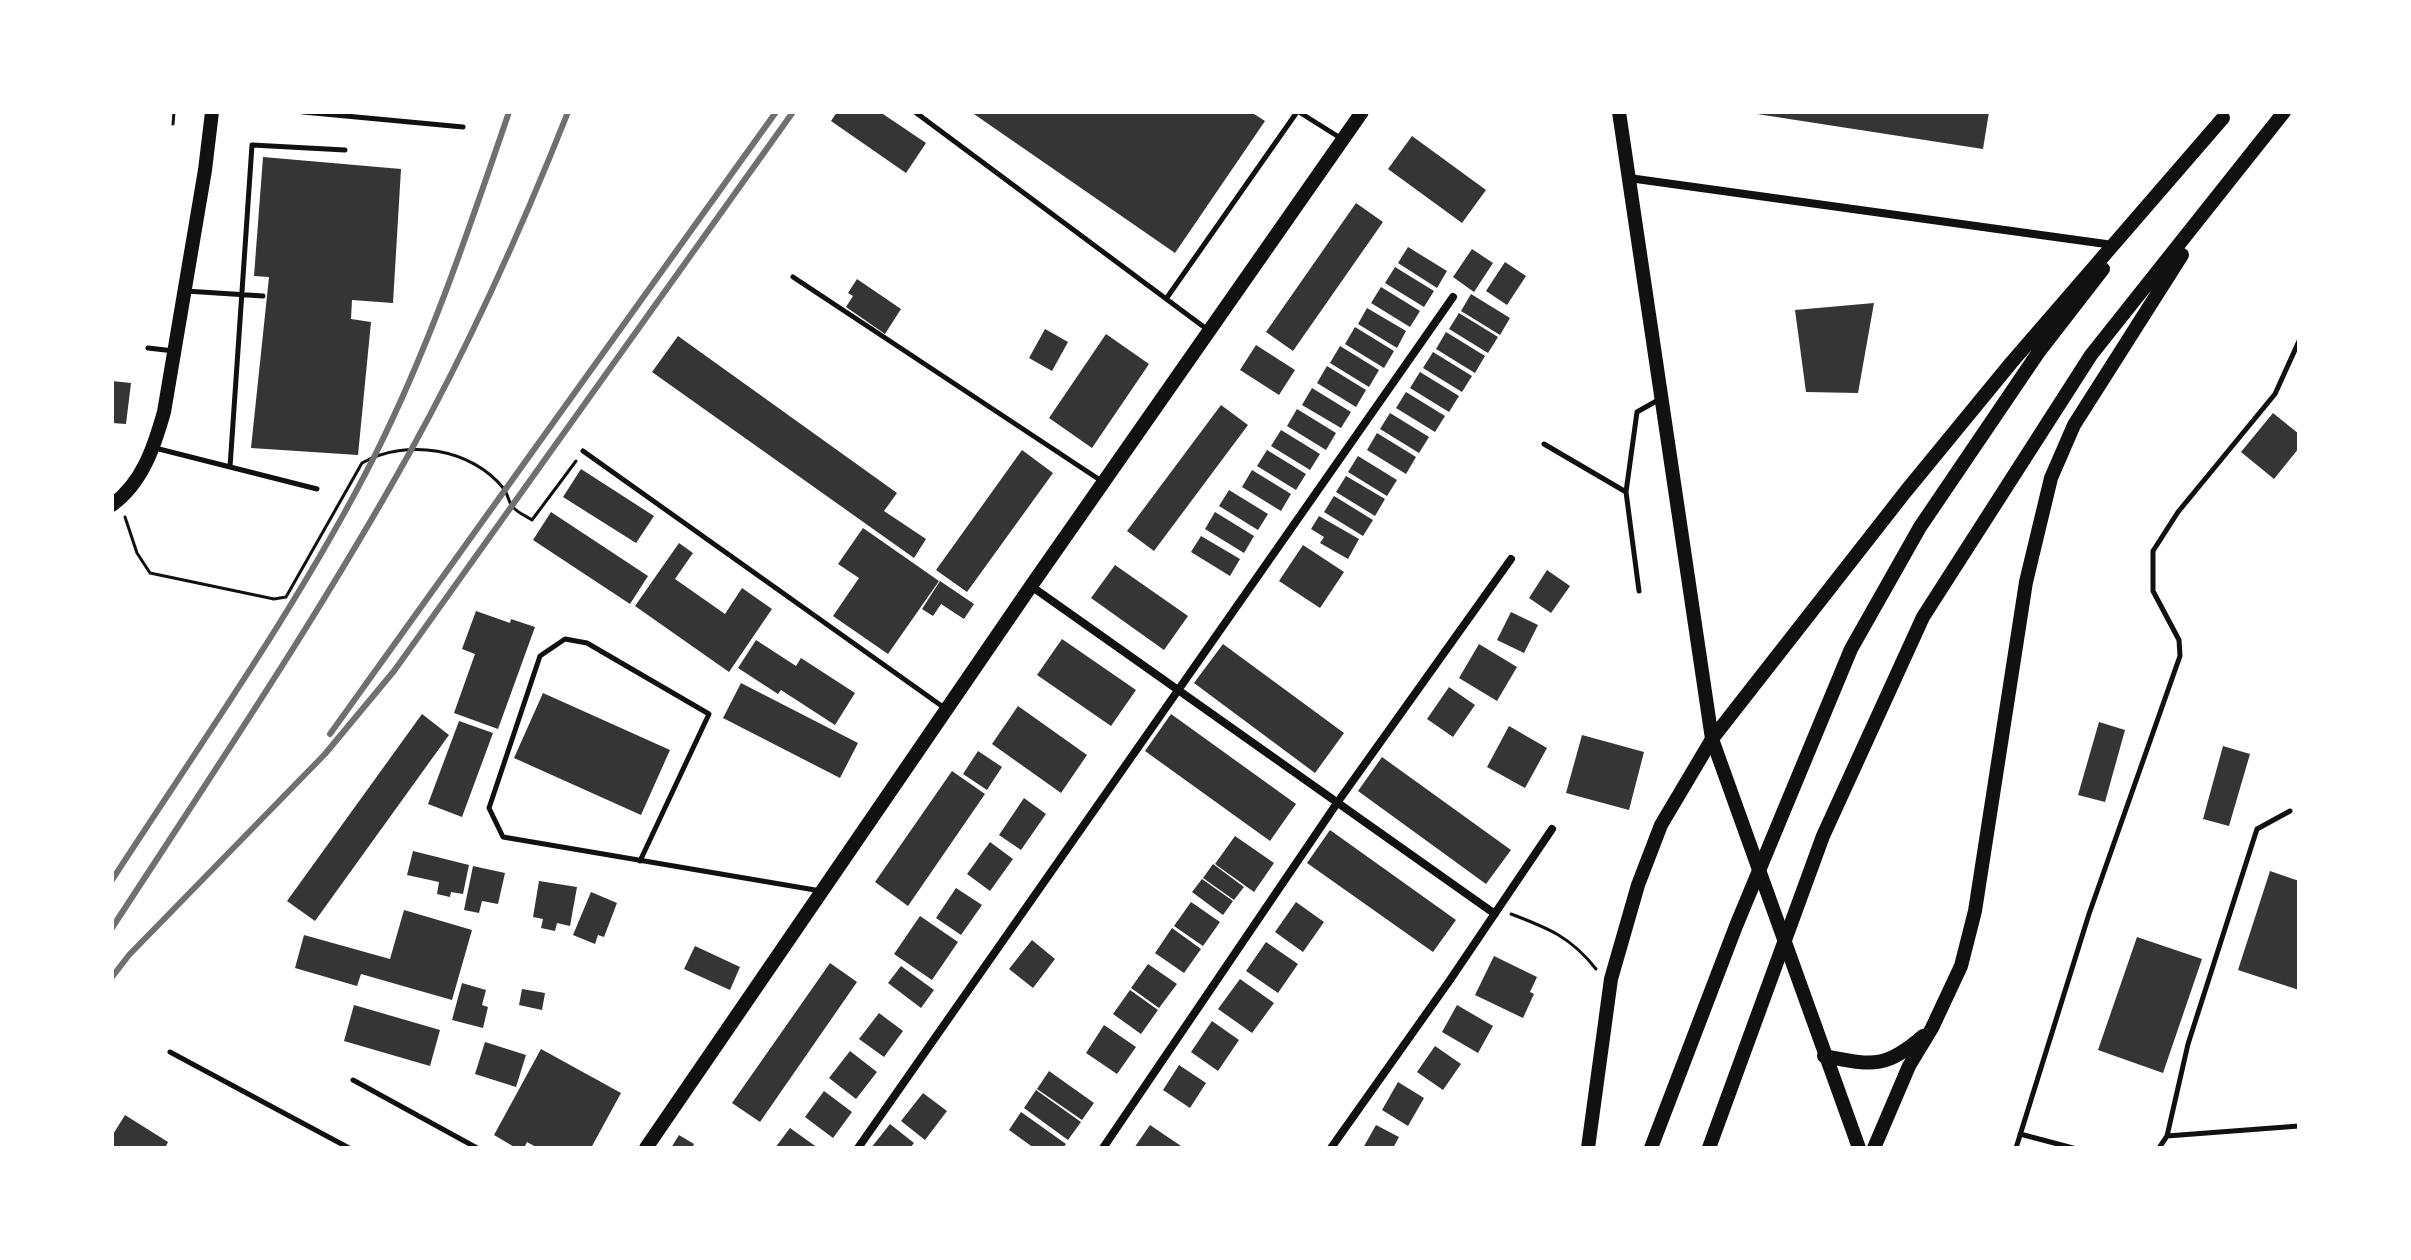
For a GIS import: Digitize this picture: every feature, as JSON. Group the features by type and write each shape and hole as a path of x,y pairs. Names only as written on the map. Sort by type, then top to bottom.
{"street":[{"path":"116,503 141,474 154,447 164,412 212,112"},
{"path":"646,1148 1031,586 1362,112"},
{"path":"1619,112 1712,739 1857,1147 1884,1121"},
{"path":"1874,1148 1909,1066 1932,1028 1961,966 1975,911 2026,582 2051,478 2074,425 2179,259 2284,112"},
{"path":"1588,1148 1611,979 1638,885 1661,825 1712,739 2011,363 2225,115"},
{"path":"1651,1148 1736,926 1851,649 1920,527 2038,353 2225,115"},
{"path":"1709,1148 1823,836 1923,617 2091,355 2266,137"},
{"path":"1629,178 2113,245"},
{"path":"858,1148 1453,297"},
{"path":"1103,1148 1337,803 1511,559"},
{"path":"1031,586 1495,914"},
{"path":"1331,1148 1552,829"},
{"path":"1824,1056 1875,1064 1908,1049 1932,1028"}],"lane":[{"path":"303,112 463,127"},
{"path":"915,112 1209,331"},
{"path":"1166,299 1298,112 1342,139"},
{"path":"230,467 252,145 345,150"},
{"path":"793,277 1103,483"},
{"path":"185,291 263,296"},
{"path":"2016,1148 2089,914 2180,656 2179,640 2153,591 2153,551 2178,512 2275,394 2299,341"},
{"path":"148,348 175,351"},
{"path":"1639,591 1626,492 1637,412 1661,398"},
{"path":"1544,444 1626,492"},
{"path":"154,447 317,489"},
{"path":"583,451 947,709"},
{"path":"640,861 709,714 587,643 565,639 540,656 489,808 503,837 640,861 822,892"},
{"path":"2159,1148 2167,1136 2188,1044 2257,829 2290,811"},
{"path":"170,1052 349,1148"},
{"path":"353,1080 477,1148"},
{"path":"2167,1136 2299,1126"},
{"path":"2020,1134 2073,1148"}],"path":[{"path":"173,124 174,112"},
{"path":"116,503 137,553 150,573 274,599 286,597 362,463 374,456 412,449 445,452 484,472 505,490 512,506 532,520 583,451"},
{"path":"1495,914 1507,913 1557,931 1584,954 1600,974"}],"building":[{"path":"837,112 880,112 926,143 906,173 831,121"},
{"path":"971,112 1251,112 1265,121 1175,253"},
{"path":"1744,112 1989,112 1983,149"},
{"path":"1412,136 1486,190 1462,223 1388,169"},
{"path":"263,157 401,169 393,303 352,300 351,319 371,322 358,455 251,448 269,277 254,276"},
{"path":"1356,203 1383,222 1293,351 1266,332"},
{"path":"1408,247 1447,271 1437,288 1398,263"},
{"path":"1472,249 1493,263 1474,292 1453,277"},
{"path":"1505,262 1526,276 1507,305 1486,291"},
{"path":"1395,267 1434,291 1424,307 1385,283"},
{"path":"857,279 901,309 885,334 846,307 853,296 848,293"},
{"path":"1381,287 1420,311 1410,327 1371,303"},
{"path":"1471,294 1510,318 1500,335 1461,311"},
{"path":"1874,303 1858,393 1806,392 1795,310"},
{"path":"1367,308 1406,331 1397,348 1358,324"},
{"path":"1459,313 1498,337 1488,353 1449,329"},
{"path":"1355,327 1394,351 1384,368 1345,344"},
{"path":"1045,329 1068,342 1052,371 1029,358"},
{"path":"1446,332 1485,356 1475,373 1436,349"},
{"path":"1106,334 1149,364 1092,448 1049,418"},
{"path":"678,336 897,493 884,511 926,539 914,558 652,372"},
{"path":"1256,345 1295,370 1279,395 1240,370"},
{"path":"1340,346 1379,370 1369,387 1330,363"},
{"path":"1433,352 1472,376 1462,392 1423,368"},
{"path":"1327,366 1366,390 1356,407 1317,383"},
{"path":"1420,372 1459,396 1449,412 1410,388"},
{"path":"112,381 131,383 126,424 112,423"},
{"path":"1312,388 1351,412 1341,428 1302,405"},
{"path":"1406,392 1445,416 1435,432 1396,408"},
{"path":"1221,405 1248,425 1154,551 1127,531"},
{"path":"1297,409 1336,433 1326,450 1287,426"},
{"path":"1390,413 1429,437 1419,453 1380,429"},
{"path":"2273,413 2299,434 2299,448 2274,479 2241,452"},
{"path":"1281,430 1320,454 1310,470 1271,446"},
{"path":"1377,433 1416,457 1406,474 1367,450"},
{"path":"1022,450 1053,473 967,592 936,570"},
{"path":"1267,450 1306,474 1296,490 1257,466"},
{"path":"1358,456 1397,480 1387,496 1348,472"},
{"path":"581,469 654,516 636,543 563,497"},
{"path":"1252,470 1291,494 1281,511 1242,487"},
{"path":"1346,476 1385,499 1375,516 1336,492"},
{"path":"1229,490 1268,514 1258,530 1219,506"},
{"path":"1334,496 1373,520 1363,536 1324,512"},
{"path":"551,512 648,576 630,604 533,540"},
{"path":"1215,512 1254,536 1244,553 1205,529"},
{"path":"1319,516 1359,539 1348,559 1320,543 1324,537 1311,529"},
{"path":"863,528 939,581 888,654 833,616 859,578 838,564"},
{"path":"1201,536 1240,559 1230,576 1191,552"},
{"path":"679,543 693,553 675,579 725,614 742,588 772,609 729,672 635,606"},
{"path":"1303,545 1344,572 1320,608 1279,581"},
{"path":"1115,565 1188,616 1164,650 1091,598"},
{"path":"1547,570 1570,586 1551,613 1529,598"},
{"path":"940,581 974,604 964,619 941,604 933,616 922,609"},
{"path":"476,611 510,623 511,619 535,627 498,729 454,713 475,654 462,649"},
{"path":"1511,612 1538,625 1524,653 1497,640"},
{"path":"1062,639 1136,690 1111,726 1037,675"},
{"path":"756,640 796,666 801,658 855,693 835,725 781,690 778,694 738,668"},
{"path":"1223,644 1344,733 1315,773 1194,683"},
{"path":"1479,644 1517,667 1497,701 1459,678"},
{"path":"741,683 858,743 840,778 723,718"},
{"path":"1449,687 1475,705 1453,737 1427,719"},
{"path":"543,693 670,750 641,815 514,758"},
{"path":"1018,706 1087,755 1061,793 992,744"},
{"path":"422,714 449,735 315,921 287,901"},
{"path":"1171,714 1296,804 1270,841 1145,751"},
{"path":"459,721 493,733 462,817 428,804"},
{"path":"2099,722 2125,730 2105,802 2078,795"},
{"path":"1509,726 1547,748 1525,788 1487,767"},
{"path":"1582,735 1644,752 1629,810 1566,793"},
{"path":"2223,746 2250,754 2229,826 2203,819"},
{"path":"978,751 1002,767 987,790 963,774"},
{"path":"1382,757 1511,850 1486,884 1358,791"},
{"path":"952,771 985,794 908,906 875,882"},
{"path":"1024,798 1046,814 1021,850 999,835"},
{"path":"1330,830 1456,920 1433,952 1307,863"},
{"path":"1235,836 1274,863 1254,892 1215,864"},
{"path":"990,842 1013,859 990,891 967,874"},
{"path":"413,851 469,865 463,894 451,892 450,897 437,894 439,882 407,875"},
{"path":"1213,864 1244,887 1234,900 1203,878"},
{"path":"473,866 505,873 498,904 482,901 479,913 464,910"},
{"path":"2270,871 2299,881 2299,990 2238,970"},
{"path":"1202,879 1233,901 1223,915 1192,892"},
{"path":"539,881 577,887 570,926 557,923 555,931 541,928 543,919 533,917"},
{"path":"956,888 982,905 961,935 936,918"},
{"path":"591,892 617,903 604,937 598,935 595,944 573,935"},
{"path":"1191,902 1220,922 1203,946 1174,926"},
{"path":"1296,902 1324,922 1303,952 1275,932"},
{"path":"404,910 472,930 452,1000 361,974 357,986 295,968 304,935 390,959"},
{"path":"920,916 958,942 932,980 894,954"},
{"path":"1172,928 1201,949 1184,973 1155,953"},
{"path":"2137,937 2202,959 2163,1073 2098,1050"},
{"path":"1032,940 1055,959 1033,988 1009,969"},
{"path":"1266,942 1298,964 1278,993 1246,971"},
{"path":"695,946 740,967 730,990 684,969"},
{"path":"1494,956 1537,977 1530,992 1534,994 1523,1018 1475,995"},
{"path":"830,963 857,982 760,1122 732,1103"},
{"path":"1148,964 1177,984 1159,1008 1131,988"},
{"path":"901,966 934,990 921,1008 888,983"},
{"path":"1240,979 1274,1003 1252,1033 1218,1009"},
{"path":"462,983 486,990 482,1005 488,1007 483,1028 452,1020"},
{"path":"522,989 545,993 542,1010 519,1005"},
{"path":"1130,990 1158,1010 1141,1034 1113,1014"},
{"path":"354,1005 440,1030 430,1066 344,1041"},
{"path":"1457,1005 1493,1026 1478,1053 1442,1032"},
{"path":"879,1013 903,1031 884,1057 859,1039"},
{"path":"1212,1021 1239,1040 1218,1071 1191,1052"},
{"path":"1104,1025 1136,1047 1117,1074 1086,1053"},
{"path":"485,1042 526,1055 516,1087 475,1074"},
{"path":"1435,1046 1461,1064 1443,1090 1417,1072"},
{"path":"541,1049 621,1093 591,1148 538,1148 527,1142 524,1148 516,1148 494,1135"},
{"path":"850,1051 877,1072 856,1099 829,1078"},
{"path":"1179,1065 1206,1083 1190,1108 1163,1090"},
{"path":"1049,1071 1094,1103 1082,1120 1037,1089"},
{"path":"1398,1082 1424,1098 1408,1126 1382,1110"},
{"path":"1036,1090 1081,1122 1068,1140 1024,1108"},
{"path":"824,1091 852,1112 833,1138 805,1117"},
{"path":"923,1093 947,1111 925,1140 901,1121"},
{"path":"1021,1112 1066,1144 1063,1148 1034,1148 1009,1130"},
{"path":"125,1115 168,1142 165,1148 112,1148 112,1136"},
{"path":"890,1124 914,1143 910,1148 871,1148"},
{"path":"1150,1125 1184,1148 1134,1148"},
{"path":"1376,1125 1399,1137 1393,1148 1363,1148"},
{"path":"790,1128 818,1148 775,1148"},
{"path":"679,1135 694,1144 692,1148 671,1148"}],"railway":[{"path":"112,880 282,619 374,457 431,330 509,112"},
{"path":"112,928 303,633 410,452 495,284 568,112"},
{"path":"330,734 776,112"},
{"path":"112,977 129,955 325,754 394,671 793,112"}]}
